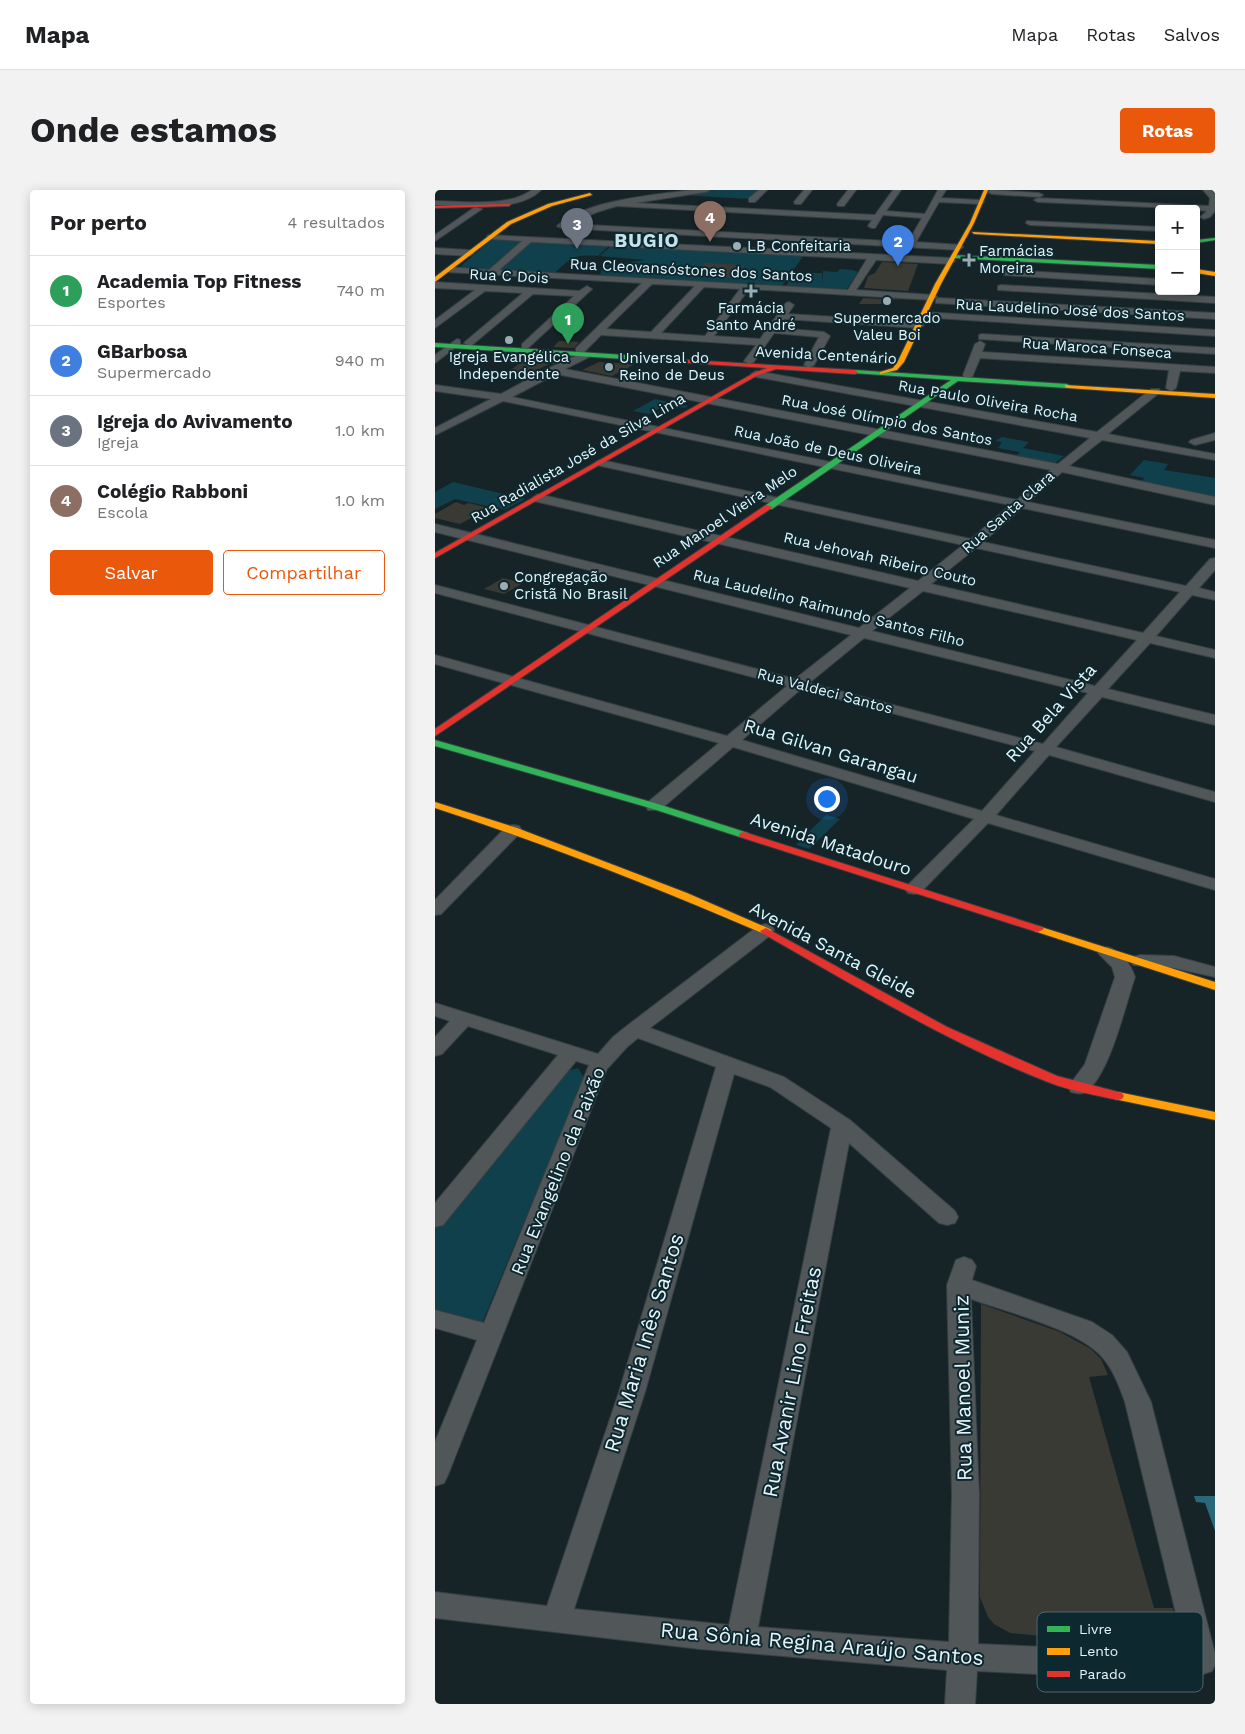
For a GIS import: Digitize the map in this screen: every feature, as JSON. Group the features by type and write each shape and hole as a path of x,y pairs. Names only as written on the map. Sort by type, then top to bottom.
{"main road":[{"path":"891,372 904,368 924,334 929,311 972,223 980,202 991,191"},
{"path":"956,255 974,233 991,191"},
{"path":"435,206 475,203 507,207 594,193 549,204 509,223 435,280"},
{"path":"507,207 509,223"},
{"path":"974,233 1155,242"},
{"path":"1200,241 1215,239"},
{"path":"956,255 1155,267"},
{"path":"1200,272 1215,274"},
{"name":"Avenida Centenário","path":"435,340 454,344 529,348"},
{"name":"Avenida Centenário","path":"435,345 469,343 775,367 891,372"},
{"name":"Avenida Centenário","path":"583,352 809,365 1215,396"},
{"name":"Rua Radialista José da Silva Lima","path":"435,556 756,374 775,367 791,364"},
{"name":"Avenida Centenário","path":"963,377 1215,391"},
{"name":"Rua Manoel Vieira Melo","path":"435,733 827,466 963,377"},
{"name":"Avenida Matadouro","path":"435,743 654,806 1107,953 1138,961"},
{"name":"Avenida Santa Gleide","path":"435,805 513,830 683,895 765,930 943,1030 1053,1080 1215,1116"}],"street":[{"path":"507,207 537,190"},
{"path":"544,239 581,214 618,204 706,190"},
{"path":"752,200 763,190"},
{"path":"789,201 802,202 808,190"},
{"path":"850,204 837,204 851,190"},
{"path":"862,242 881,211 897,190"},
{"path":"911,244 942,190"},
{"path":"991,191 1038,199 1214,204"},
{"path":"1023,236 1030,223 1038,199 1050,191"},
{"path":"1206,194 1214,204"},
{"path":"673,195 713,198"},
{"path":"742,199 761,200"},
{"path":"937,200 980,202"},
{"path":"770,212 779,201"},
{"path":"435,240 475,203"},
{"path":"618,204 708,212 881,211 926,216"},
{"path":"1200,219 1210,214 1214,204"},
{"path":"581,214 611,216"},
{"path":"1030,223 1155,229"},
{"path":"561,226 675,232 726,231 813,239 911,244 956,255"},
{"path":"1111,240 1116,227"},
{"path":"860,229 869,229"},
{"path":"659,246 675,232"},
{"path":"491,236 873,257 956,255"},
{"path":"492,272 529,239"},
{"path":"803,253 813,239"},
{"path":"435,251 469,253"},
{"path":"850,293 873,257"},
{"path":"995,303 1013,259"},
{"path":"1102,279 1106,264"},
{"name":"Rua Cleovansóstones dos Santos","path":"449,270 850,293 929,311"},
{"path":"1007,274 1155,282"},
{"path":"529,348 599,278"},
{"path":"435,432 553,370 583,352 649,282"},
{"path":"653,336 702,284"},
{"name":"Rua C Dois","path":"435,285 581,294"},
{"path":"707,339 745,287"},
{"path":"435,325 483,288"},
{"path":"1001,288 1215,300"},
{"path":"749,361 799,290"},
{"path":"1205,290 1215,293"},
{"path":"469,343 531,291"},
{"path":"1123,311 1127,295"},
{"path":"782,316 929,311 995,303 1215,316"},
{"path":"1038,323 1044,306"},
{"name":"Rua Laudelino José dos Santos","path":"929,311 989,320 1215,333"},
{"path":"963,377 977,355 989,320"},
{"path":"1215,323 1215,333"},
{"path":"772,330 825,336 809,365"},
{"path":"1164,348 1166,330"},
{"path":"600,332 763,342"},
{"name":"Rua Maroca Fonseca","path":"983,337 1215,351"},
{"path":"435,360 454,344"},
{"path":"1116,364 1120,346"},
{"name":"Rua Maroca Fonseca","path":"977,355 1215,370"},
{"path":"1171,388 1175,368"},
{"name":"Rua José Olímpio dos Santos","path":"553,370 1060,468 1215,501"},
{"name":"Rua Paulo Oliveira Rocha","path":"756,374 1215,457"},
{"name":"Rua João de Deus Oliveira","path":"435,388 499,397 827,466 1215,544"},
{"name":"Rua Santa Clara","path":"654,806 732,742 798,684 974,543 1060,468 1155,391"},
{"path":"1195,442 1215,436"},
{"path":"601,463 1215,596"},
{"name":"Rua Jehovah Ribeiro Couto","path":"538,498 1215,654"},
{"name":"Rua Laudelino Raimundo Santos Filho","path":"435,528 1215,720"},
{"name":"Rua Bela Vista","path":"914,889 984,818 1145,637 1215,562"},
{"name":"Rua Valdeci Santos","path":"435,589 798,684 1215,797"},
{"name":"Rua Gilvan Garangau","path":"435,659 732,742 1215,885"},
{"path":"435,910 513,830"},
{"name":"Rua Evangelino da Paixão","path":"435,1475 589,1086 601,1062 610,1051 635,1030 765,930"},
{"path":"1078,1087 1095,1066 1125,977 1121,965 1107,953"},
{"path":"1138,961 1174,962 1214,979"},
{"path":"435,1010 601,1062"},
{"path":"435,1049 464,1018"},
{"path":"635,1030 777,1082 842,1125 947,1217"},
{"path":"435,1219 572,1052"},
{"name":"Rua Maria Inês Santos","path":"556,1620 631,1392 727,1064"},
{"name":"Rua Avanir Lino Freitas","path":"741,1639 842,1125"},
{"name":"Rua Manoel Muniz","path":"960,1704 964,1656 967,1521 961,1275 1083,1328 1102,1339 1117,1358 1129,1377 1138,1402 1191,1612"},
{"path":"435,1319 492,1335"},
{"name":"Rua Sônia Regina Araújo Santos","path":"435,1604 556,1620 741,1639 1037,1660"}],"shaded area":[{"path":"715,190 759,190 750,199 681,195"},
{"path":"492,239 610,245 598,256 573,258 554,274 462,269 460,267"},
{"path":"612,245 804,255 781,287 600,276 602,266 645,260 600,256"},
{"path":"840,269 858,272 846,290 786,286 794,273 797,285 798,273 822,273 823,285 823,271 837,272"},
{"path":"655,399 688,406 685,408 666,405 649,414 633,411"},
{"path":"1002,437 1029,442 1023,448 1064,456 1054,464 1015,457 1020,452 998,448 1002,442 995,441"},
{"path":"1144,460 1168,464 1164,470 1215,478 1215,498 1141,483 1144,478 1130,475"},
{"path":"453,482 525,499 505,510 455,499 435,509 435,492"},
{"path":"826,815 840,819 809,849 796,845"},
{"path":"578,1068 584,1078 482,1323 435,1309 435,1228 560,1073"},
{"path":"1194,1496 1215,1496 1215,1531 1205,1503 1196,1502"}],"building":[{"path":"882,262 918,264 908,291 864,288 868,276 875,273"},
{"path":"705,263 745,265 735,278 693,276"},
{"path":"863,298 904,300 891,300 889,304 859,304"},
{"path":"559,341 579,342 574,348 553,347"},
{"path":"536,358 564,359 529,374 509,371 525,360 530,361"},
{"name":"Universal do Reino de Deus","path":"599,362 635,364 612,376 582,370"},
{"path":"456,502 464,505 468,503 490,508 460,524 435,518 435,514"},
{"name":"Congregação Cristã No Brasil","path":"503,578 523,583 504,594 484,589"},
{"path":"981,1304 1060,1332 1091,1349 1101,1359 1108,1375 1089,1377 1154,1608 1173,1608 1174,1612 1037,1612 1037,1636 1010,1633 994,1624 988,1617 980,1597"}],"traffic: fast":[{"path":"1200,241 1215,239"},
{"path":"954,256 1155,267"},
{"path":"435,345 656,359"},
{"path":"855,372 1067,386"},
{"path":"769,507 958,378"},
{"path":"435,743 654,806 744,835"}],"traffic: slow":[{"path":"882,373 895,369 901,362 938,284 972,223 986,190"},
{"path":"435,280 509,223 550,205 590,194"},
{"path":"974,233 1155,243"},
{"path":"1200,272 1215,274"},
{"path":"1067,386 1215,396"},
{"path":"435,805 513,830 683,895 766,931"},
{"path":"1038,929 1215,986"},
{"path":"1118,1096 1215,1116"}],"traffic: jam":[{"path":"435,207 509,205"},
{"path":"656,359 855,372"},
{"path":"435,556 756,374 773,368"},
{"path":"435,733 769,507"},
{"path":"744,835 1038,929"},
{"path":"766,931 943,1030 1053,1079 1118,1096"}],"place":[{"name":"Colégio Rabboni","path":"710,242"},
{"name":"LB Confeitaria","path":"737,246"},
{"name":"Igreja do Avivamento","path":"577,249"},
{"name":"Farmácias Moreira","path":"969,260"},
{"name":"GBarbosa","path":"898,266"},
{"name":"Farmácia Santo André","path":"751,291"},
{"name":"Supermercado Valeu Boi","path":"887,301"},
{"name":"Igreja Evangélica Independente","path":"509,340"},
{"name":"Academia Top Fitness","path":"568,344"},
{"name":"Universal do Reino de Deus","path":"609,367"},
{"name":"Congregação Cristã No Brasil","path":"504,586"}],"district":[{"name":"BUGIO","path":"647,240"}]}
